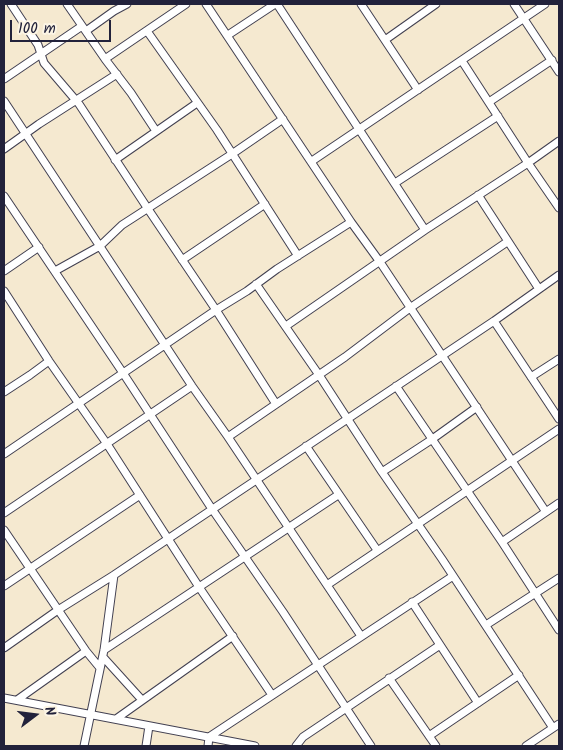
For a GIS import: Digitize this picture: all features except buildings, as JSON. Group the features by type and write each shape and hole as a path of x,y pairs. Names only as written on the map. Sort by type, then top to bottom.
{"street":[{"path":"11,4 38,45 46,66 76,100 216,310 276,404"},
{"path":"67,4 156,131"},
{"path":"4,79 40,54 127,4"},
{"path":"105,59 186,4"},
{"path":"206,4 546,512"},
{"path":"228,35 276,4 425,230"},
{"path":"361,4 418,90"},
{"path":"385,40 424,7 436,4"},
{"path":"514,4 559,72"},
{"path":"312,161 545,4"},
{"path":"147,32 232,154 298,256"},
{"path":"489,102 552,60"},
{"path":"462,61 559,208"},
{"path":"4,149 117,74"},
{"path":"4,101 192,386 361,636"},
{"path":"115,160 197,104"},
{"path":"395,183 498,116"},
{"path":"55,272 100,246 118,228 283,119"},
{"path":"286,326 559,141"},
{"path":"478,195 539,289"},
{"path":"4,196 371,746"},
{"path":"182,260 265,204"},
{"path":"4,454 216,310 352,222"},
{"path":"228,437 507,242"},
{"path":"4,271 39,247"},
{"path":"4,648 58,610 114,575 494,321 559,275"},
{"path":"256,284 348,418 382,472 519,675 556,726 526,746"},
{"path":"4,291 107,444 199,588 272,695"},
{"path":"494,321 559,419"},
{"path":"531,377 559,359"},
{"path":"4,392 50,361"},
{"path":"4,513 192,386"},
{"path":"396,386 559,630"},
{"path":"382,472 477,407"},
{"path":"327,584 559,428"},
{"path":"306,446 377,550"},
{"path":"4,586 140,495"},
{"path":"103,653 338,495"},
{"path":"502,542 559,503"},
{"path":"4,530 86,651 100,668"},
{"path":"84,746 103,653 114,575"},
{"path":"208,746 209,737 453,576"},
{"path":"486,625 559,578"},
{"path":"412,602 478,703"},
{"path":"116,719 233,636"},
{"path":"296,746 303,737 440,645"},
{"path":"18,700 86,651"},
{"path":"103,653 142,700"},
{"path":"429,736 519,675"},
{"path":"389,678 436,746"},
{"path":"4,698 255,746"},
{"path":"146,746 149,726"}]}
